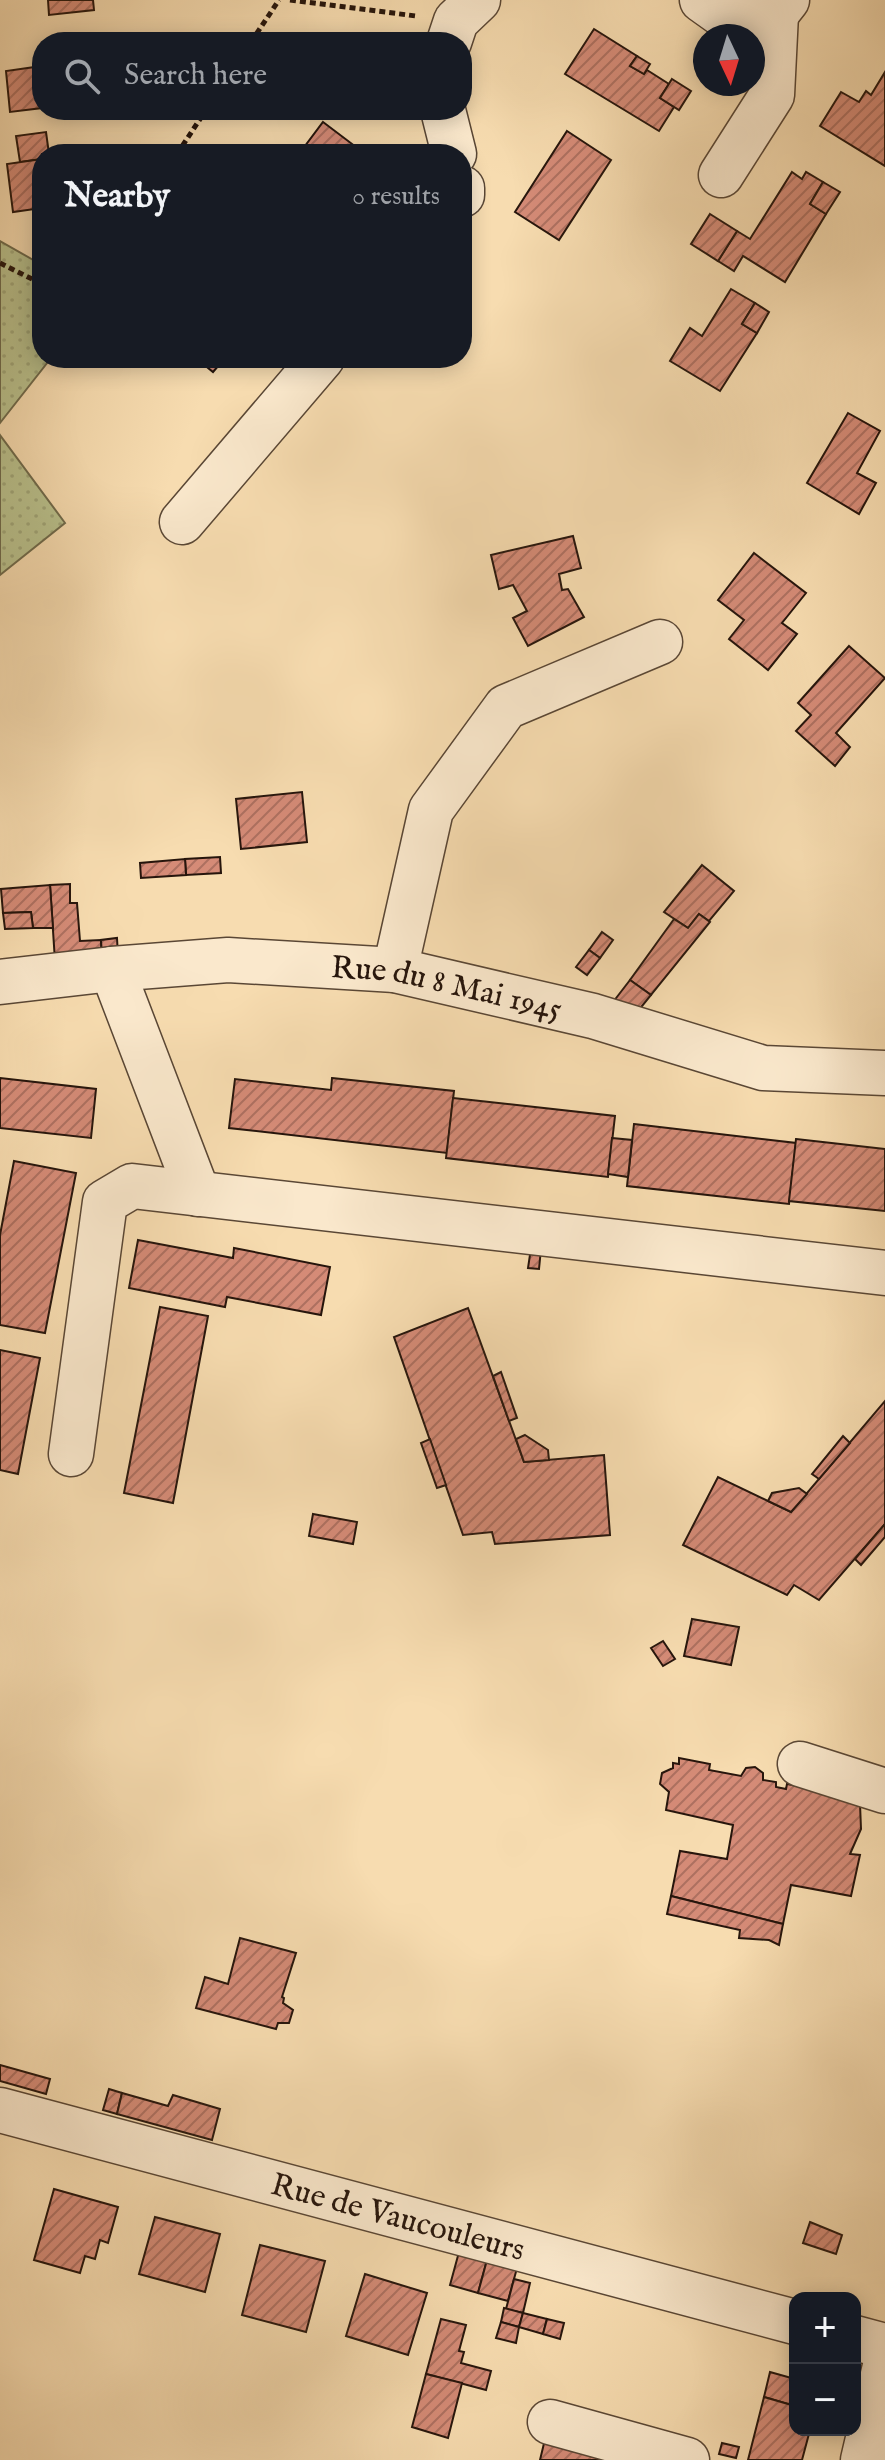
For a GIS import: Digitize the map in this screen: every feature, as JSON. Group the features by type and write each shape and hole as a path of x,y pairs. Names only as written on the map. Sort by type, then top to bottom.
{"street":[{"path":"702,0 723,15 781,7 772,95 721,175"},
{"path":"446,120 452,144"},
{"path":"182,522 313,368"},
{"path":"395,970 431,810 506,707 660,642"},
{"name":"Rue du 8 Mai 1945","path":"0,982 228,960 395,970 593,1016 763,1068 885,1073"},
{"path":"112,969 198,1194"},
{"path":"71,1454 105,1202 132,1186 885,1273"},
{"path":"800,1764 885,1791"},
{"name":"Rue de Vaucouleurs","path":"0,2110 789,2320"},
{"path":"861,2340 885,2346"},
{"path":"863,2460 885,2366"},
{"path":"550,2422 687,2460"}],"path":[{"path":"258,32 279,0"},
{"path":"290,0 461,21"},
{"path":"184,144 199,120"},
{"path":"0,263 32,279"}],"green space":[{"path":"0,241 32,259 32,368 43,368 0,423"},
{"path":"0,435 65,523 0,575"}],"building":[{"path":"48,0 93,0 94,10 49,15"},
{"path":"594,29 637,56 630,66 644,74 647,70 669,84 660,98 674,107 659,131 565,74"},
{"path":"637,56 650,64 644,74 630,66"},
{"path":"32,67 32,109 10,112 6,71"},
{"path":"885,72 885,166 820,126 841,92 859,102 866,91 871,95"},
{"path":"672,79 691,91 679,110 660,98"},
{"path":"323,122 352,144 306,144"},
{"path":"567,131 611,160 559,240 515,212"},
{"path":"46,132 48,144 32,144 32,160 20,162 16,136"},
{"path":"32,160 32,209 13,212 7,164"},
{"path":"792,172 802,179 806,172 823,182 810,204 826,214 785,282 743,256 734,271 718,261 737,231 750,239"},
{"path":"823,182 840,192 826,214 810,204"},
{"path":"710,214 737,231 718,261 691,244"},
{"path":"731,289 755,303 742,324 757,333 720,391 670,361 690,328 702,336"},
{"path":"755,303 769,312 757,333 742,324"},
{"path":"848,413 880,431 857,473 876,483 859,514 807,483"},
{"path":"573,536 581,568 559,574 562,590 568,589 584,617 528,646 513,618 527,611 513,585 499,589 491,555"},
{"path":"754,553 806,593 782,623 797,634 768,670 729,639 744,620 718,600"},
{"path":"849,646 885,678 836,733 850,747 835,766 796,731 811,715 798,703"},
{"path":"302,792 307,842 241,849 236,799"},
{"path":"220,857 221,873 186,875 185,859"},
{"path":"185,859 186,875 141,878 140,863"},
{"path":"702,865 734,891 709,921 699,914 688,928 664,912"},
{"path":"70,884 70,903 77,903 80,941 101,940 102,957 55,961 50,885"},
{"path":"50,885 53,928 33,928 31,912 3,913 1,889"},
{"path":"31,912 33,928 5,929 3,913"},
{"path":"699,914 710,922 651,995 630,980 674,919 688,928"},
{"path":"602,932 613,940 600,958 589,950"},
{"path":"117,938 118,956 102,957 101,940"},
{"path":"589,950 600,958 587,975 576,967"},
{"path":"630,980 651,995 634,1016 610,1006"},
{"path":"0,1078 96,1089 91,1138 0,1128"},
{"path":"332,1078 454,1091 447,1153 229,1128 235,1079 331,1090"},
{"path":"453,1098 615,1116 608,1177 446,1158"},
{"path":"634,1124 796,1143 789,1204 627,1186"},
{"path":"612,1138 632,1140 628,1177 608,1174"},
{"path":"796,1139 885,1149 885,1211 789,1201"},
{"path":"14,1161 76,1173 45,1333 0,1325 0,1235"},
{"path":"138,1240 233,1258 234,1248 330,1267 321,1315 227,1297 225,1307 129,1288"},
{"path":"531,1248 541,1249 539,1269 528,1268"},
{"path":"160,1307 208,1316 173,1503 124,1493"},
{"path":"468,1308 524,1462 604,1455 610,1535 495,1544 492,1532 463,1535 394,1337"},
{"path":"0,1350 40,1358 18,1474 0,1470"},
{"path":"501,1372 517,1418 509,1421 493,1376"},
{"path":"885,1401 885,1524 819,1600 794,1585 787,1595 683,1545 718,1477 791,1512"},
{"path":"525,1435 548,1450 549,1460 524,1462 516,1439"},
{"path":"843,1436 850,1443 819,1479 812,1474"},
{"path":"430,1439 446,1485 437,1488 421,1443"},
{"path":"799,1488 807,1494 791,1512 768,1501 772,1493"},
{"path":"313,1514 357,1522 353,1544 309,1536"},
{"path":"885,1524 885,1537 861,1565 855,1559"},
{"path":"692,1619 739,1627 731,1665 684,1656"},
{"path":"663,1641 675,1659 663,1666 651,1648"},
{"path":"679,1758 710,1764 709,1770 741,1776 746,1768 755,1767 763,1773 763,1780 776,1782 776,1787 786,1789 787,1784 845,1794 860,1804 861,1829 850,1854 860,1855 851,1896 791,1885 783,1924 671,1896 680,1851 727,1859 733,1825 666,1810 669,1792 660,1784 662,1773 673,1768 673,1763 679,1764"},
{"path":"671,1896 783,1924 779,1945 769,1940 739,1938 740,1930 667,1914"},
{"path":"240,1938 296,1953 282,1997 283,2003 293,2010 289,2023 278,2023 276,2029 196,2008 205,1977 228,1984"},
{"path":"0,2065 50,2079 46,2094 0,2081"},
{"path":"109,2089 122,2093 117,2114 103,2110"},
{"path":"122,2093 168,2106 173,2095 220,2109 212,2140 117,2114"},
{"path":"54,2189 118,2207 108,2243 100,2240 95,2259 85,2256 80,2273 34,2260"},
{"path":"155,2217 220,2234 205,2292 139,2274"},
{"path":"810,2222 842,2235 836,2254 803,2243"},
{"path":"260,2245 325,2261 306,2332 242,2315"},
{"path":"459,2252 487,2260 478,2293 450,2285"},
{"path":"487,2260 517,2268 508,2301 478,2293"},
{"path":"365,2274 427,2293 408,2355 346,2336"},
{"path":"514,2279 530,2283 523,2313 506,2309"},
{"path":"504,2308 523,2313 519,2327 501,2322"},
{"path":"523,2313 547,2319 543,2334 519,2327"},
{"path":"441,2319 466,2325 459,2351 464,2352 461,2363 491,2371 486,2390 426,2374"},
{"path":"547,2319 564,2323 560,2339 543,2334"},
{"path":"501,2322 519,2327 516,2343 496,2338"},
{"path":"770,2372 789,2377 789,2404 764,2397"},
{"path":"426,2374 462,2383 448,2438 412,2427"},
{"path":"764,2397 789,2404 789,2436 808,2436 802,2460 748,2460"},
{"path":"546,2435 627,2460 540,2460"},
{"path":"722,2443 739,2447 736,2458 719,2454"}]}
